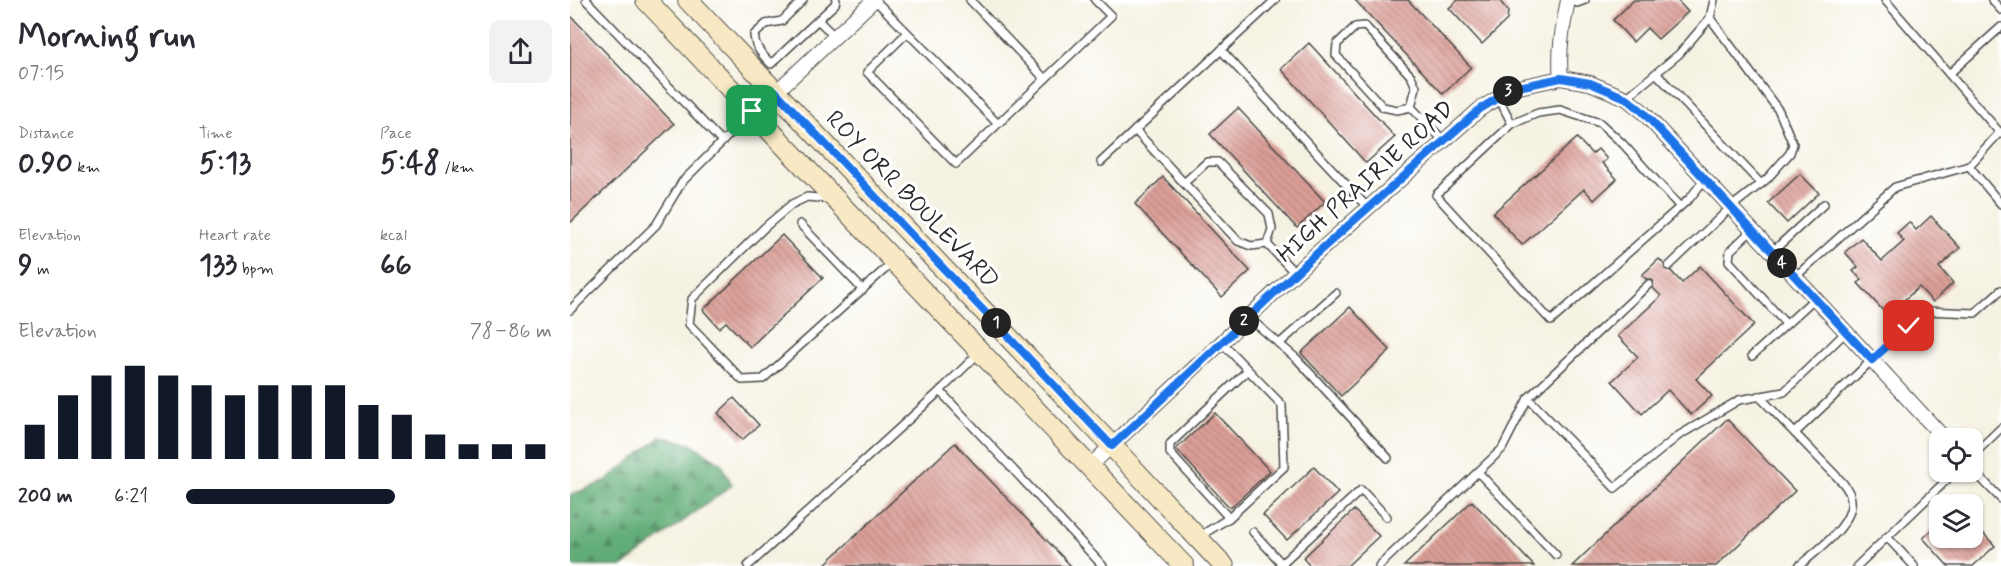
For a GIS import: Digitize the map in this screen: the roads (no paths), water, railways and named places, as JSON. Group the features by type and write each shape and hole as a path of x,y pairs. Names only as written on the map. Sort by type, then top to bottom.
{"main road":[{"path":"646,0 1184,566"},
{"name":"ROY ORR BOULEVARD","path":"688,0 1224,566"}],"street":[{"path":"752,111 776,92 874,0"},
{"path":"1561,78 1559,60 1568,0"},
{"name":"HIGH PRAIRIE ROAD","path":"1090,466 1296,273 1480,109 1514,88 1561,78 1590,83 1626,98 1642,111 1935,428"}],"lane":[{"path":"586,0 722,142"},
{"path":"803,0 782,21 766,24 754,35 754,44 771,64 818,21 835,4 836,0"},
{"path":"874,0 997,123"},
{"path":"970,0 1045,79"},
{"path":"907,33 867,72 956,164 1111,16 1095,0"},
{"path":"1101,162 1275,0"},
{"path":"1573,0 1577,3 1585,0"},
{"path":"1626,98 1679,54 1710,18 1714,0"},
{"path":"1795,277 1895,187 1969,166 2000,133 1885,0"},
{"path":"1992,0 2001,10"},
{"path":"1669,266 1731,207 1767,180 1790,153 1793,144 1779,111 1710,18"},
{"path":"818,21 835,37"},
{"path":"1365,26 1411,76 1416,87 1412,106 1397,111 1383,107 1336,55 1337,44 1355,27 1365,26"},
{"path":"1949,74 2001,27"},
{"path":"1221,50 1368,208"},
{"path":"1656,73 1761,184"},
{"path":"1498,97 1512,124"},
{"path":"1412,106 1444,141"},
{"path":"1680,207 1623,144 1600,123 1560,110 1538,113 1512,124 1436,195 1551,321 1680,207 1690,198 1705,179"},
{"path":"570,310 656,225 682,182 752,111"},
{"path":"1135,130 1238,241 1251,246 1267,244"},
{"path":"1184,183 1207,162 1218,162 1269,214 1272,229 1267,244"},
{"path":"1969,166 2001,204"},
{"path":"838,200 807,197 792,204 765,226 692,299 689,324 742,380 763,380 895,260"},
{"path":"1772,252 1824,204"},
{"path":"800,224 863,290"},
{"path":"1752,230 1730,251 1729,261 1786,324"},
{"path":"1267,244 1296,273"},
{"path":"1379,566 1502,448 1528,398 1648,285"},
{"path":"1795,433 1926,311 1975,313 2001,290"},
{"path":"1279,344 1336,293"},
{"path":"1752,356 1815,298"},
{"path":"1248,317 1297,359 1388,458"},
{"path":"1528,398 1615,488 1678,436 1739,400 1784,392 1846,332"},
{"path":"1197,537 1228,518 1284,467 1282,405 1221,342"},
{"path":"748,566 981,351"},
{"path":"1228,518 1170,453 1170,444 1248,370"},
{"path":"940,391 1103,566"},
{"path":"1759,396 1843,483 1851,496 1851,512 1844,525 1799,566"},
{"path":"1983,445 2001,428"},
{"path":"1478,472 1556,555"},
{"path":"1983,480 2001,499"},
{"path":"1857,566 1944,482"},
{"path":"1253,532 1282,565 1361,490 1387,517"},
{"path":"1887,537 1914,566"}]}
